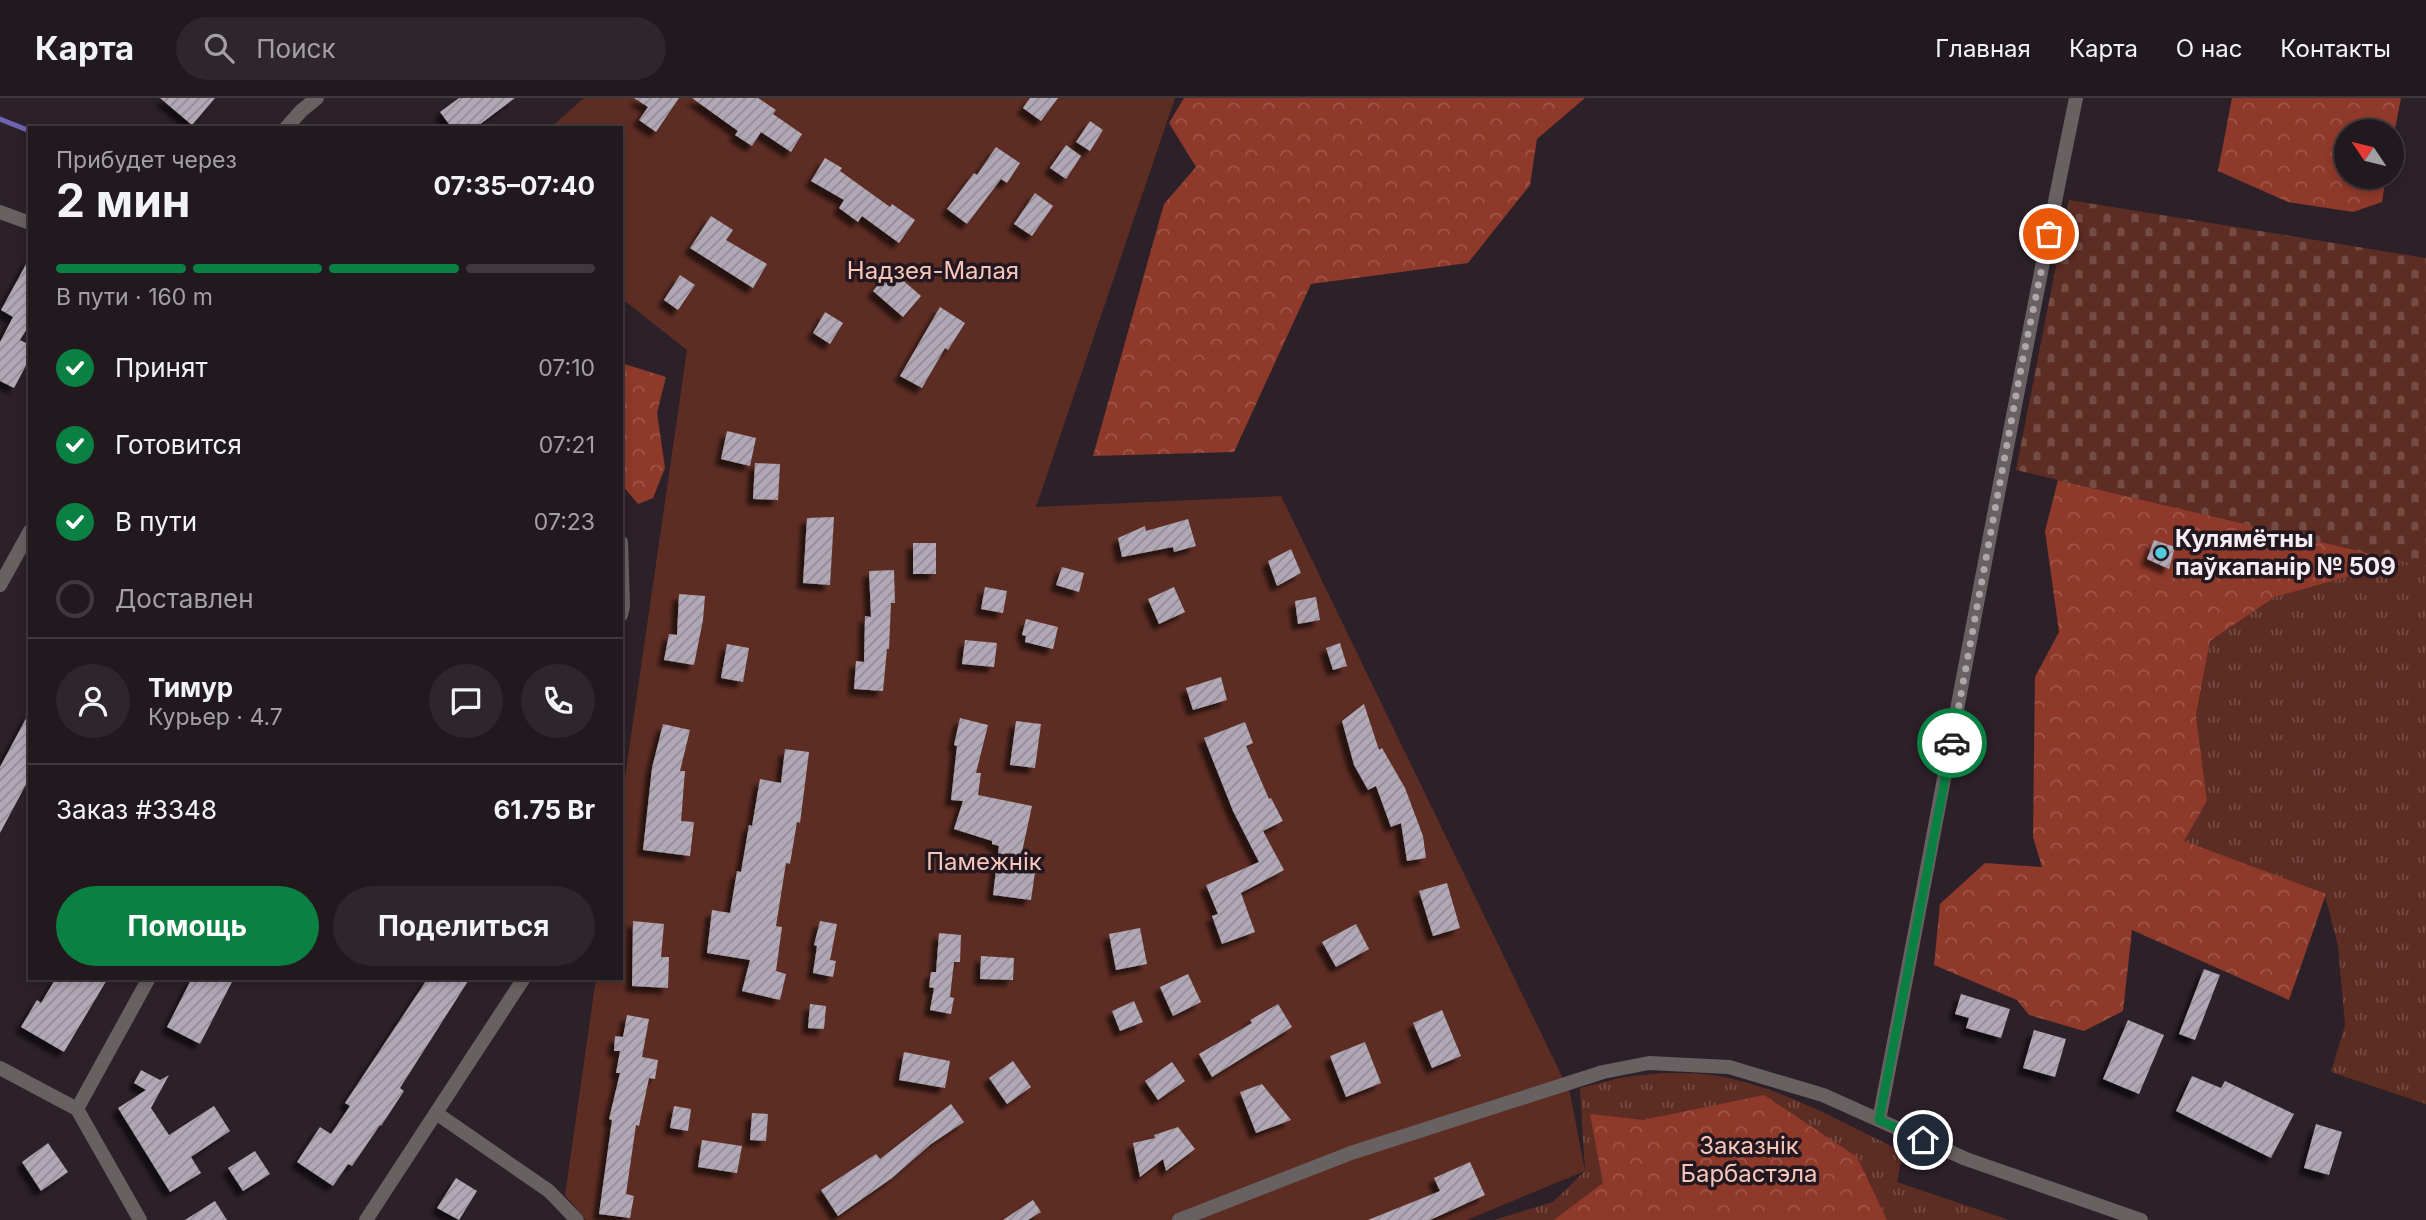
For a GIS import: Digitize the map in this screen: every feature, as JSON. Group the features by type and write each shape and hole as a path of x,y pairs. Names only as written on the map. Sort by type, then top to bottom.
{"street":[{"path":"288,126 300,111 317,98"},
{"path":"1879,1120 2022,363 2077,98"},
{"path":"0,212 28,222"},
{"path":"0,585 28,535"},
{"path":"77,1109 148,980"},
{"path":"366,1220 523,980"},
{"path":"1180,1220 1351,1153 1602,1072 1649,1063 1729,1067 1823,1095 1966,1159 2141,1220"},
{"path":"0,1068 77,1109 140,1220"},
{"path":"436,1113 549,1191 577,1220"}],"green space":[{"name":"Памежнік","path":"584,98 1175,98 1036,507 1281,496 1570,1093 1585,1171 1467,1220 586,1220 565,1195 596,980 623,980 623,791 687,350 623,300 623,126 552,126"},
{"path":"1184,98 1585,98 1537,139 1530,185 1468,263 1311,284 1234,452 1093,456 1164,204 1196,167 1169,123"},
{"path":"2232,98 2401,98 2397,119 2334,119 2334,189 2384,189 2382,202 2353,212 2288,202 2218,171"},
{"path":"2069,200 2426,258 2426,567 2016,470"},
{"path":"623,364 666,377 657,413 665,468 653,498 638,504 623,486"},
{"path":"2058,480 2404,561 2275,597 2210,641 2196,715 2207,801 2184,841 2326,894 2289,1000 2132,930 2123,1011 2084,1031 2029,1015 2017,1000 1934,965 1940,904 1985,863 2042,867 2033,837 2035,677 2059,632 2045,531"},
{"path":"2404,561 2426,567 2426,1104 2331,1072 2345,1025 2338,946 2325,895 2183,841 2207,801 2196,715 2210,641 2275,597"},
{"name":"Заказнік Барбастэла","path":"1663,1073 1712,1075 1762,1087 1786,1096 1903,1152 1897,1182 2009,1220 1494,1220 1553,1202 1585,1171 1580,1088 1624,1077"},
{"name":"Заказнік Барбастэла","path":"1764,1095 1857,1157 1887,1220 1554,1220 1603,1183 1590,1114 1643,1120"}],"building":[{"path":"160,98 215,98 192,125"},
{"path":"459,98 515,98 478,126 450,126 440,112"},
{"path":"634,98 679,98 656,132 639,120 648,107"},
{"path":"692,98 758,98 776,110 773,114 802,134 791,152 761,132 752,146 735,135 738,131"},
{"path":"1030,98 1058,98 1041,121 1023,108"},
{"path":"1090,121 1103,130 1090,151 1076,142"},
{"path":"1066,145 1081,156 1066,179 1050,168"},
{"path":"996,147 1020,163 1007,183 1001,179 967,224 947,209 974,173 977,175"},
{"path":"825,158 842,168 840,171 890,207 892,204 915,220 899,243 862,216 858,222 839,208 844,200 811,181"},
{"path":"1035,193 1053,206 1032,236 1014,224"},
{"path":"711,216 733,230 726,240 767,264 753,288 690,248"},
{"path":"28,261 28,327 20,340 28,344 28,362 14,388 0,381 0,342 13,317 1,310"},
{"path":"891,270 921,296 903,317 873,291"},
{"path":"680,275 695,285 678,310 664,300"},
{"path":"940,307 965,323 948,350 945,348 922,388 900,376"},
{"path":"825,312 843,323 830,344 813,333"},
{"path":"727,431 756,438 750,466 721,459"},
{"path":"755,463 780,464 778,500 753,499"},
{"path":"834,517 830,585 803,583 807,518"},
{"path":"1188,519 1196,546 1174,552 1173,547 1122,557 1118,538 1145,526 1146,531"},
{"name":"Кулямётны паўкапанір № 509","path":"2154,540 2175,547 2169,569 2147,559"},
{"path":"913,543 936,543 936,574 913,574"},
{"path":"1291,549 1301,573 1277,586 1268,561"},
{"path":"1062,567 1084,573 1079,592 1056,585"},
{"path":"894,570 895,603 891,603 889,649 883,691 854,689 856,661 864,662 865,616 871,617 869,571"},
{"path":"985,587 1007,591 1003,613 981,609"},
{"path":"1174,587 1185,612 1159,624 1148,599"},
{"path":"679,594 705,596 694,665 664,660 669,634 677,635"},
{"path":"1316,597 1320,620 1298,624 1295,601"},
{"path":"1026,619 1058,627 1053,649 1025,642 1026,636 1022,635"},
{"path":"965,640 997,643 994,667 962,664"},
{"path":"1340,643 1347,666 1333,670 1326,648"},
{"path":"727,644 749,648 743,682 721,678"},
{"path":"1221,677 1227,700 1193,710 1186,688"},
{"path":"1364,704 1379,750 1382,748 1405,788 1423,836 1426,858 1407,861 1401,823 1391,827 1376,786 1368,790 1354,765 1342,721"},
{"path":"28,715 28,781 0,833 0,767"},
{"path":"960,718 988,725 976,773 981,773 978,795 1032,806 1018,870 1035,872 1031,900 993,895 999,846 992,844 992,841 954,829 963,801 951,800 957,746 954,745"},
{"path":"1016,721 1041,724 1035,768 1010,765"},
{"path":"1245,722 1253,743 1246,746 1269,799 1271,798 1283,821 1263,831 1284,870 1241,893 1255,932 1222,944 1212,916 1218,914 1206,885 1259,862 1233,811 1204,738"},
{"path":"663,724 690,730 680,771 685,771 681,821 694,822 690,856 643,850 652,768"},
{"path":"785,749 809,752 800,823 797,822 790,864 786,863 776,926 782,927 776,971 786,974 780,1000 742,991 750,960 707,953 712,910 730,913 737,871 741,872 749,825 752,826 760,779 781,783"},
{"path":"1447,883 1460,928 1433,936 1419,891"},
{"path":"633,921 664,924 661,957 669,957 668,988 632,986"},
{"path":"820,921 837,924 830,960 836,961 833,977 813,973 817,946 814,945"},
{"path":"1356,924 1369,949 1336,967 1322,942"},
{"path":"1140,928 1147,964 1116,970 1109,934"},
{"path":"939,933 961,935 960,962 954,962 951,1014 930,1010 934,988 929,987 931,972 936,972"},
{"path":"981,956 1014,958 1013,980 980,979"},
{"path":"2204,969 2220,975 2195,1040 2179,1034"},
{"path":"1188,974 1201,1002 1173,1016 1160,987"},
{"path":"55,980 107,980 64,1052 21,1027 37,1000 41,1003"},
{"path":"191,980 233,980 200,1044 167,1027"},
{"path":"427,980 469,980 400,1088 404,1091 381,1126 352,1166 348,1164 333,1186 297,1162 320,1127 331,1134 350,1106 345,1103"},
{"path":"1961,994 2010,1009 2001,1038 1966,1028 1969,1018 1955,1014"},
{"path":"1134,1001 1143,1022 1120,1031 1112,1011"},
{"path":"810,1004 826,1006 824,1029 808,1028"},
{"path":"1278,1004 1292,1027 1212,1077 1199,1054 1252,1023 1250,1020"},
{"path":"1442,1010 1461,1056 1432,1068 1413,1023"},
{"path":"627,1015 649,1019 642,1057 658,1060 655,1079 649,1078 639,1126 636,1125 626,1194 634,1196 630,1218 599,1214 612,1120 609,1119 620,1073 616,1073 620,1051 614,1051 615,1036 623,1037"},
{"path":"2128,1020 2164,1035 2139,1094 2103,1079"},
{"path":"2034,1030 2066,1039 2055,1077 2023,1068"},
{"path":"1365,1042 1381,1083 1346,1097 1330,1056"},
{"path":"904,1052 950,1061 945,1088 899,1080"},
{"path":"1013,1061 1031,1087 1007,1104 989,1078"},
{"path":"1172,1062 1185,1081 1158,1100 1145,1081"},
{"path":"141,1070 160,1080 169,1075 151,1108 169,1135 214,1106 230,1131 191,1157 201,1173 170,1192 118,1108 146,1090 134,1083"},
{"path":"2192,1076 2221,1088 2225,1081 2294,1114 2271,1158 2176,1111"},
{"path":"1262,1084 1291,1120 1256,1133 1240,1092"},
{"path":"951,1104 964,1122 838,1216 821,1190 876,1154 880,1159"},
{"path":"674,1106 691,1109 688,1131 670,1128"},
{"path":"752,1113 768,1114 766,1141 750,1140"},
{"path":"2316,1124 2342,1132 2329,1175 2304,1168"},
{"path":"1178,1127 1195,1149 1166,1171 1163,1159 1140,1177 1133,1143 1155,1138 1154,1135"},
{"path":"702,1140 742,1146 737,1173 698,1167"},
{"path":"48,1143 68,1172 41,1191 22,1162"},
{"path":"255,1151 270,1174 243,1191 228,1168"},
{"path":"1470,1162 1485,1195 1430,1220 1368,1220 1440,1191 1434,1178"},
{"path":"456,1178 477,1191 459,1220 437,1208"},
{"path":"1033,1200 1041,1212 1028,1220 1003,1220"},
{"path":"215,1201 227,1220 185,1220"}],"waterway":[{"path":"0,119 28,130"}],"way so far":[{"path":"1952,743 2022,363 2049,234"}],"place":[{"name":"Кулямётны паўкапанір № 509","path":"2161,553"}],"route":[{"path":"1923,1140 1879,1120 1952,743"}],"park label":[{"name":"Надзея-Малая","path":"933,271"}]}
